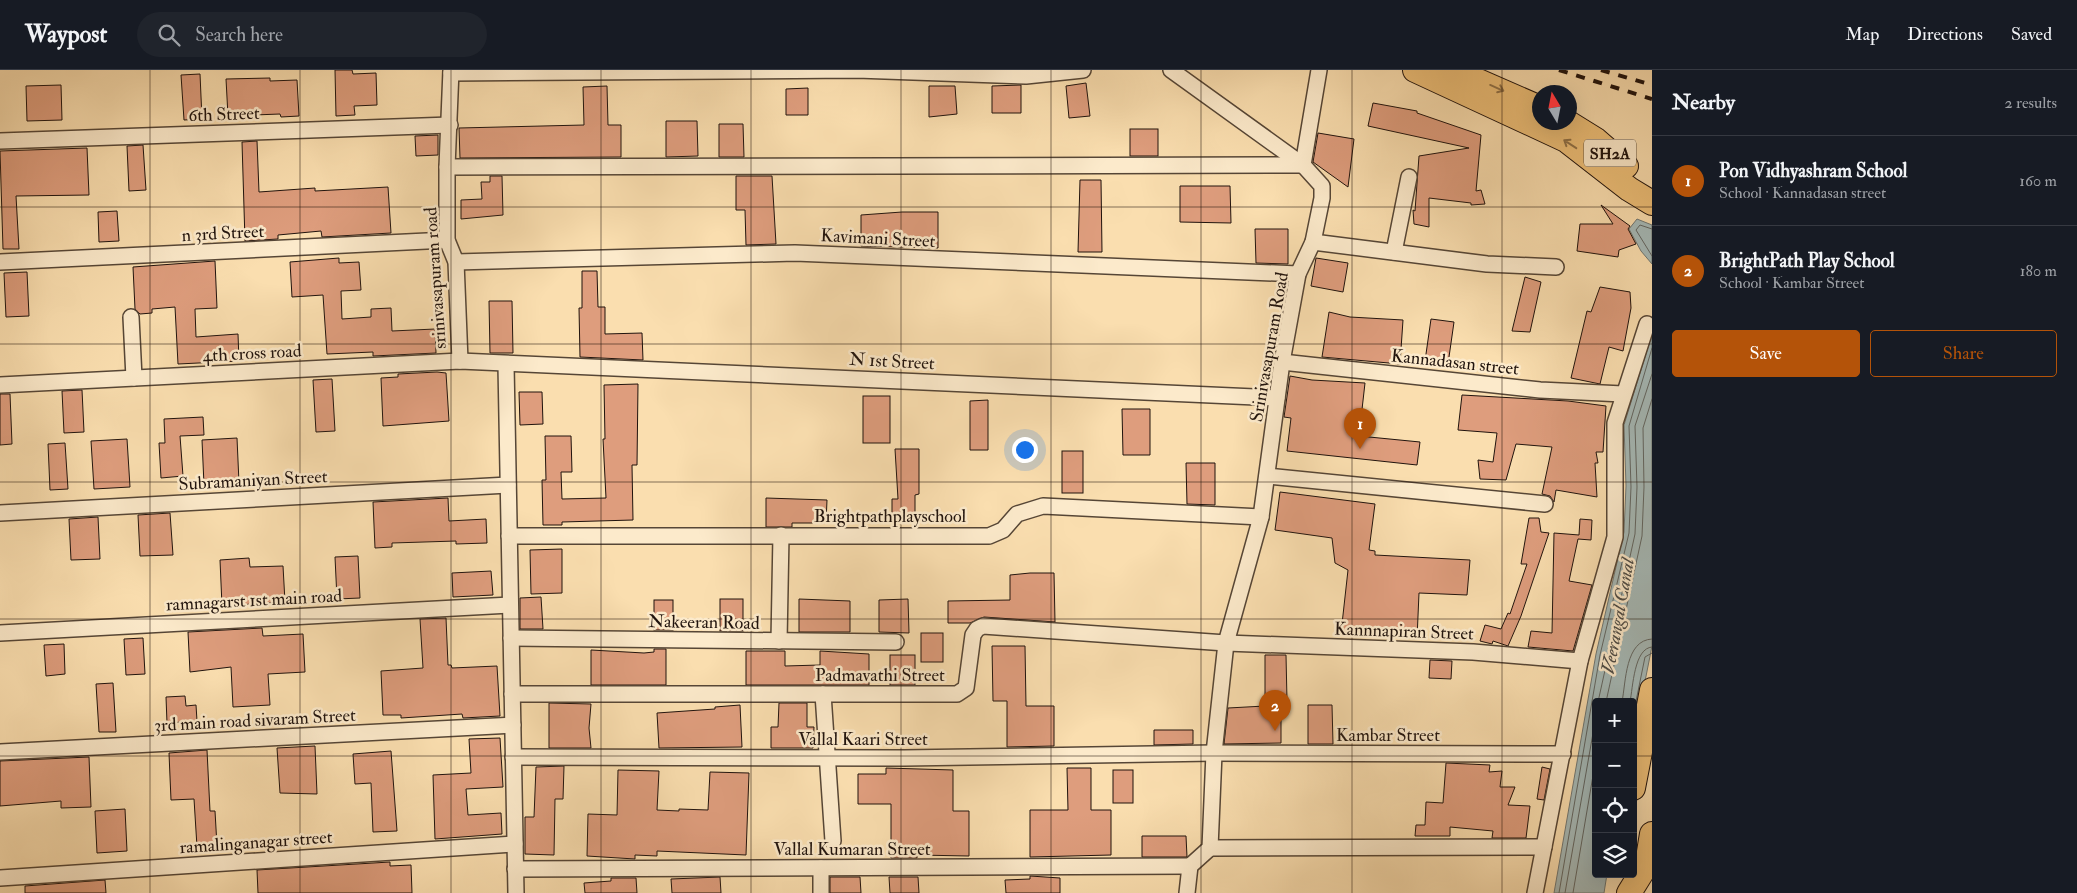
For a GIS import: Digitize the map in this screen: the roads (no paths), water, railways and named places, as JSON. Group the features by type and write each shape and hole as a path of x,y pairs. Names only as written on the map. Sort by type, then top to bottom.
{"main road":[{"name":"SH2A","path":"1415,70 1566,140 1629,189 1652,203"},
{"path":"1453,70 1532,105"},
{"name":"SH2A","path":"1577,128 1596,140 1632,172 1652,185"},
{"path":"1637,767 1652,690"},
{"path":"1629,893 1647,864 1652,834"},
{"path":"1625,878 1629,893"}],"street":[{"path":"451,71 857,70 1026,76 1083,70"},
{"name":"Srinivasapuram Road","path":"1170,70 1303,165 1322,186 1322,198 1313,242 1298,274 1282,362 1261,517 1226,642 1214,753 1210,848"},
{"path":"447,167 1303,165 1319,70"},
{"name":"srinivasapuram road","path":"451,71 447,167 447,240 456,262 460,361"},
{"name":"6th Street","path":"0,140 450,125"},
{"path":"1394,252 1409,178"},
{"name":"n 3rd Street","path":"0,262 447,240"},
{"path":"1313,242 1487,264 1556,267"},
{"name":"Kavimani Street","path":"456,262 796,253 1298,274"},
{"path":"131,317 134,378"},
{"path":"1536,893 1580,661 1615,537 1615,423 1646,324"},
{"name":"4th cross road","path":"0,385 460,361 506,365"},
{"name":"Kannadasan street","path":"1282,362 1540,390 1623,394"},
{"path":"506,365 516,893"},
{"name":"N 1st Street","path":"506,365 1277,398"},
{"path":"1267,476 1545,504"},
{"name":"Subramaniyan Street","path":"0,513 508,484"},
{"name":"Brightpathplayschool","path":"509,536 989,536 1003,530 1017,514 1043,506 1261,517"},
{"path":"779,641 781,535"},
{"name":"ramnagarst 1st main road","path":"0,633 510,605"},
{"name":"Padmavathi Street","path":"512,694 962,692 966,688 974,635 977,629 983,626 1226,642"},
{"name":"Nakeeran Road","path":"511,638 896,642"},
{"name":"Kannnapiran Street","path":"1226,642 1463,652 1580,661"},
{"path":"823,694 833,841"},
{"name":"3rd main road sivaram Street","path":"0,752 513,725"},
{"name":"Kambar Street","path":"1214,753 1563,754"},
{"name":"Vallal Kaari Street","path":"513,757 828,758 1214,753"},
{"name":"ramalinganagar street","path":"0,878 515,844"},
{"path":"1187,893 1190,866 1210,848 1544,848"},
{"name":"Vallal Kumaran Street","path":"515,869 1190,866"},
{"path":"821,868 821,893"}],"water":[{"path":"1637,219 1652,225 1652,264 1641,251 1629,229"},
{"name":"Veerangal Canal","path":"1652,334 1652,646 1637,722 1637,698 1592,698 1592,878 1606,878 1604,893 1554,893 1596,654 1624,532 1626,486 1624,425"}],"railway":[{"path":"1559,70 1652,99"},
{"path":"1601,70 1652,85"}],"place":[{"name":"Pon Vidhyashram School","path":"1360,449"},
{"name":"BrightPath Play School","path":"1275,731"}]}
